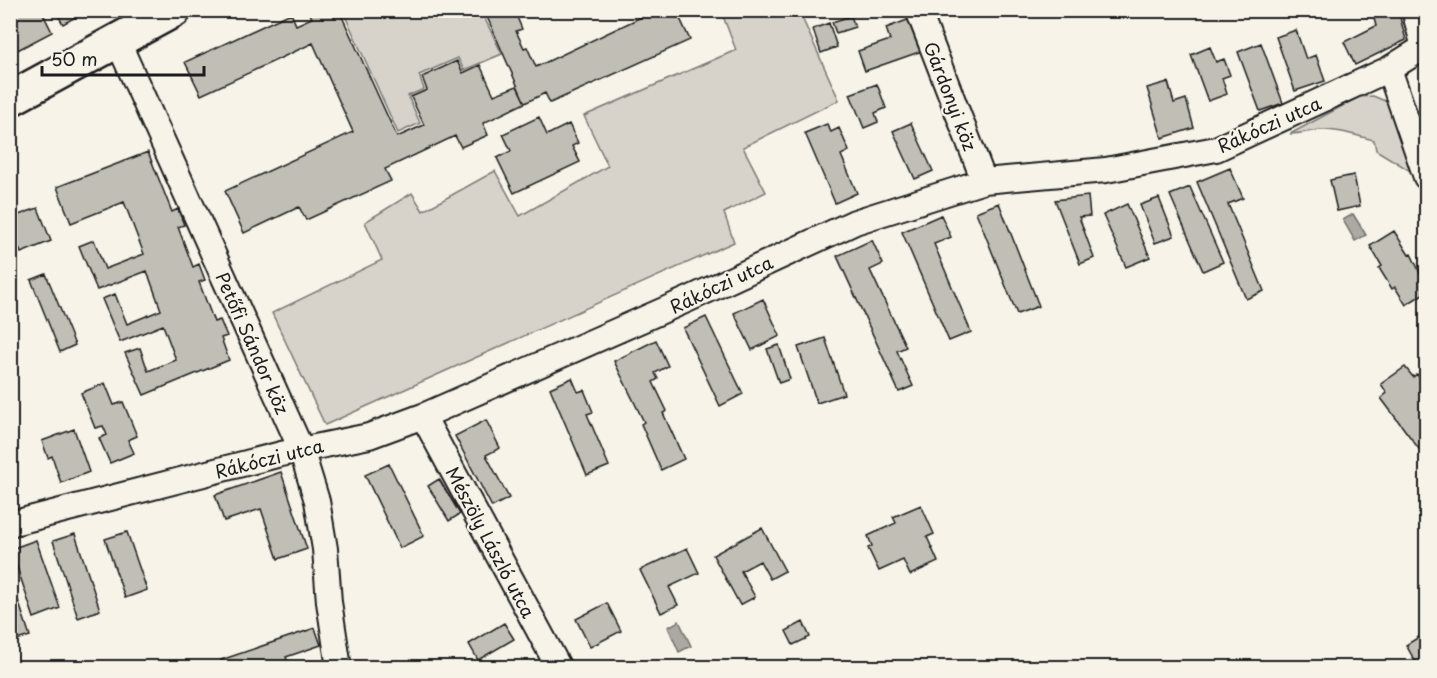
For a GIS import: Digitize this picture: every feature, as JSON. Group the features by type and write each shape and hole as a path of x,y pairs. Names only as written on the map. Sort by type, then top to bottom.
{"main road":[{"path":"10,99 174,10"}],"street":[{"name":"Gárdonyi köz","path":"918,10 984,181"},
{"path":"1414,10 1425,46"},
{"name":"Petőfi Sándor köz","path":"118,42 301,449 318,511 325,549 329,602 343,665"},
{"name":"Rákóczi utca","path":"10,524 301,449 369,436 423,416 689,299 855,222 984,181 1106,170 1216,149 1389,69 1425,46"},
{"path":"1389,69 1426,177"},
{"name":"Mészöly László utca","path":"423,416 559,668"}],"shaded area":[{"path":"343,11 481,11 502,54 464,70 458,58 419,75 424,89 408,96 420,123 398,133"},
{"path":"721,11 799,11 839,100 743,147 766,192 724,213 734,242 325,425 272,313 382,260 365,222 412,193 423,211 495,171 520,216 608,166 584,116 736,50"},
{"path":"1373,96 1392,107 1417,175 1376,150 1374,140 1327,130 1290,134 1359,97"},
{"path":"1353,214 1366,235 1355,241 1343,220"},
{"path":"679,621 691,646 679,652 668,627"}],"building":[{"path":"16,10 41,10 52,32 10,54 10,13"},
{"path":"55,10 82,10 83,13 63,24"},
{"path":"308,10 339,10 397,137 424,125 411,97 427,90 422,77 457,61 463,73 480,65 494,95 517,86 525,103 483,123 488,135 461,147 455,136 385,169 391,181 306,220 299,207 244,233 225,191 353,132 313,43 201,95 185,62 291,13 296,25 312,18"},
{"path":"484,10 514,10 522,29 516,31 524,48 527,47 536,67 656,10 676,10 690,40 550,103 545,93 525,103"},
{"path":"1372,10 1398,10 1406,40 1355,65 1344,42 1376,26"},
{"path":"851,16 855,27 836,33 832,22"},
{"path":"910,19 922,51 865,71 858,51 890,40 886,28"},
{"path":"829,23 837,47 821,53 813,29"},
{"path":"1296,30 1306,59 1316,55 1325,81 1295,91 1276,37"},
{"path":"1261,43 1283,103 1260,111 1238,52"},
{"path":"1210,47 1216,62 1224,59 1230,75 1222,78 1227,94 1208,101 1191,55"},
{"path":"1168,82 1174,103 1186,99 1194,128 1162,138 1147,88"},
{"path":"877,84 886,108 875,113 878,122 864,128 850,94"},
{"path":"539,117 547,135 569,124 578,143 572,146 580,162 514,193 497,158 511,151 503,134"},
{"path":"911,123 933,171 915,179 893,131"},
{"path":"827,124 831,132 839,128 849,151 841,155 857,193 835,203 805,133"},
{"path":"148,152 172,212 178,209 184,225 178,227 193,267 199,264 205,280 199,282 214,322 220,320 227,336 221,338 229,360 144,395 125,353 140,348 148,371 176,360 163,325 120,342 102,299 115,294 127,324 161,310 147,271 97,290 79,246 94,240 105,269 144,254 124,202 71,223 57,187"},
{"path":"1230,168 1243,198 1228,204 1264,291 1246,299 1197,182"},
{"path":"1354,175 1360,206 1337,211 1330,180"},
{"path":"1190,187 1223,262 1203,271 1170,195"},
{"path":"1088,196 1090,216 1079,217 1094,258 1080,264 1055,200"},
{"path":"1159,198 1174,236 1155,243 1140,205"},
{"path":"999,203 1039,306 1017,314 976,212"},
{"path":"1127,204 1150,257 1126,267 1103,215"},
{"path":"38,208 51,241 21,253 10,225 10,218"},
{"path":"941,215 951,237 934,244 971,332 949,341 902,232"},
{"path":"1394,231 1409,255 1411,254 1426,285 1426,292 1406,305 1395,287 1392,289 1379,268 1382,266 1370,246"},
{"path":"872,240 883,264 870,270 906,347 897,351 913,386 899,392 837,256"},
{"path":"46,274 75,345 60,352 31,280"},
{"path":"763,299 780,336 752,350 734,313"},
{"path":"706,317 743,394 720,406 683,328"},
{"path":"825,338 844,394 817,403 798,347"},
{"path":"656,340 668,366 655,373 658,379 653,382 667,411 663,413 684,459 661,470 641,424 644,422 614,361"},
{"path":"779,345 790,379 779,383 767,349"},
{"path":"1405,367 1413,377 1417,374 1426,387 1426,448 1425,445 1419,449 1381,398 1387,393 1381,384"},
{"path":"572,378 578,392 584,390 593,412 587,414 609,466 587,475 550,388"},
{"path":"105,383 114,405 123,402 137,436 128,440 134,453 110,463 99,438 107,435 103,426 95,428 81,393"},
{"path":"486,420 500,448 486,455 509,498 492,507 455,436"},
{"path":"74,429 89,472 61,483 52,456 48,458 42,441"},
{"path":"389,464 424,536 400,548 365,475"},
{"path":"281,472 307,549 278,559 261,509 224,521 215,495"},
{"path":"439,479 460,514 449,521 428,486"},
{"path":"921,505 934,534 927,537 938,562 910,575 903,560 879,571 868,548 872,546 868,536 896,523 893,517"},
{"path":"762,528 785,571 770,579 760,561 741,571 755,597 740,605 713,555"},
{"path":"127,532 147,590 125,598 105,539"},
{"path":"75,534 100,610 78,618 53,541"},
{"path":"36,540 60,608 34,618 11,549"},
{"path":"687,548 699,573 669,587 678,605 661,613 640,570"},
{"path":"10,576 30,636 10,642"},
{"path":"607,603 621,631 590,647 576,619"},
{"path":"803,622 810,637 793,645 786,631"},
{"path":"504,623 514,639 478,660 469,644"},
{"path":"315,628 321,645 286,657 290,668 224,668 221,660"},
{"path":"1422,635 1426,642 1426,668 1419,668 1406,645"}]}
